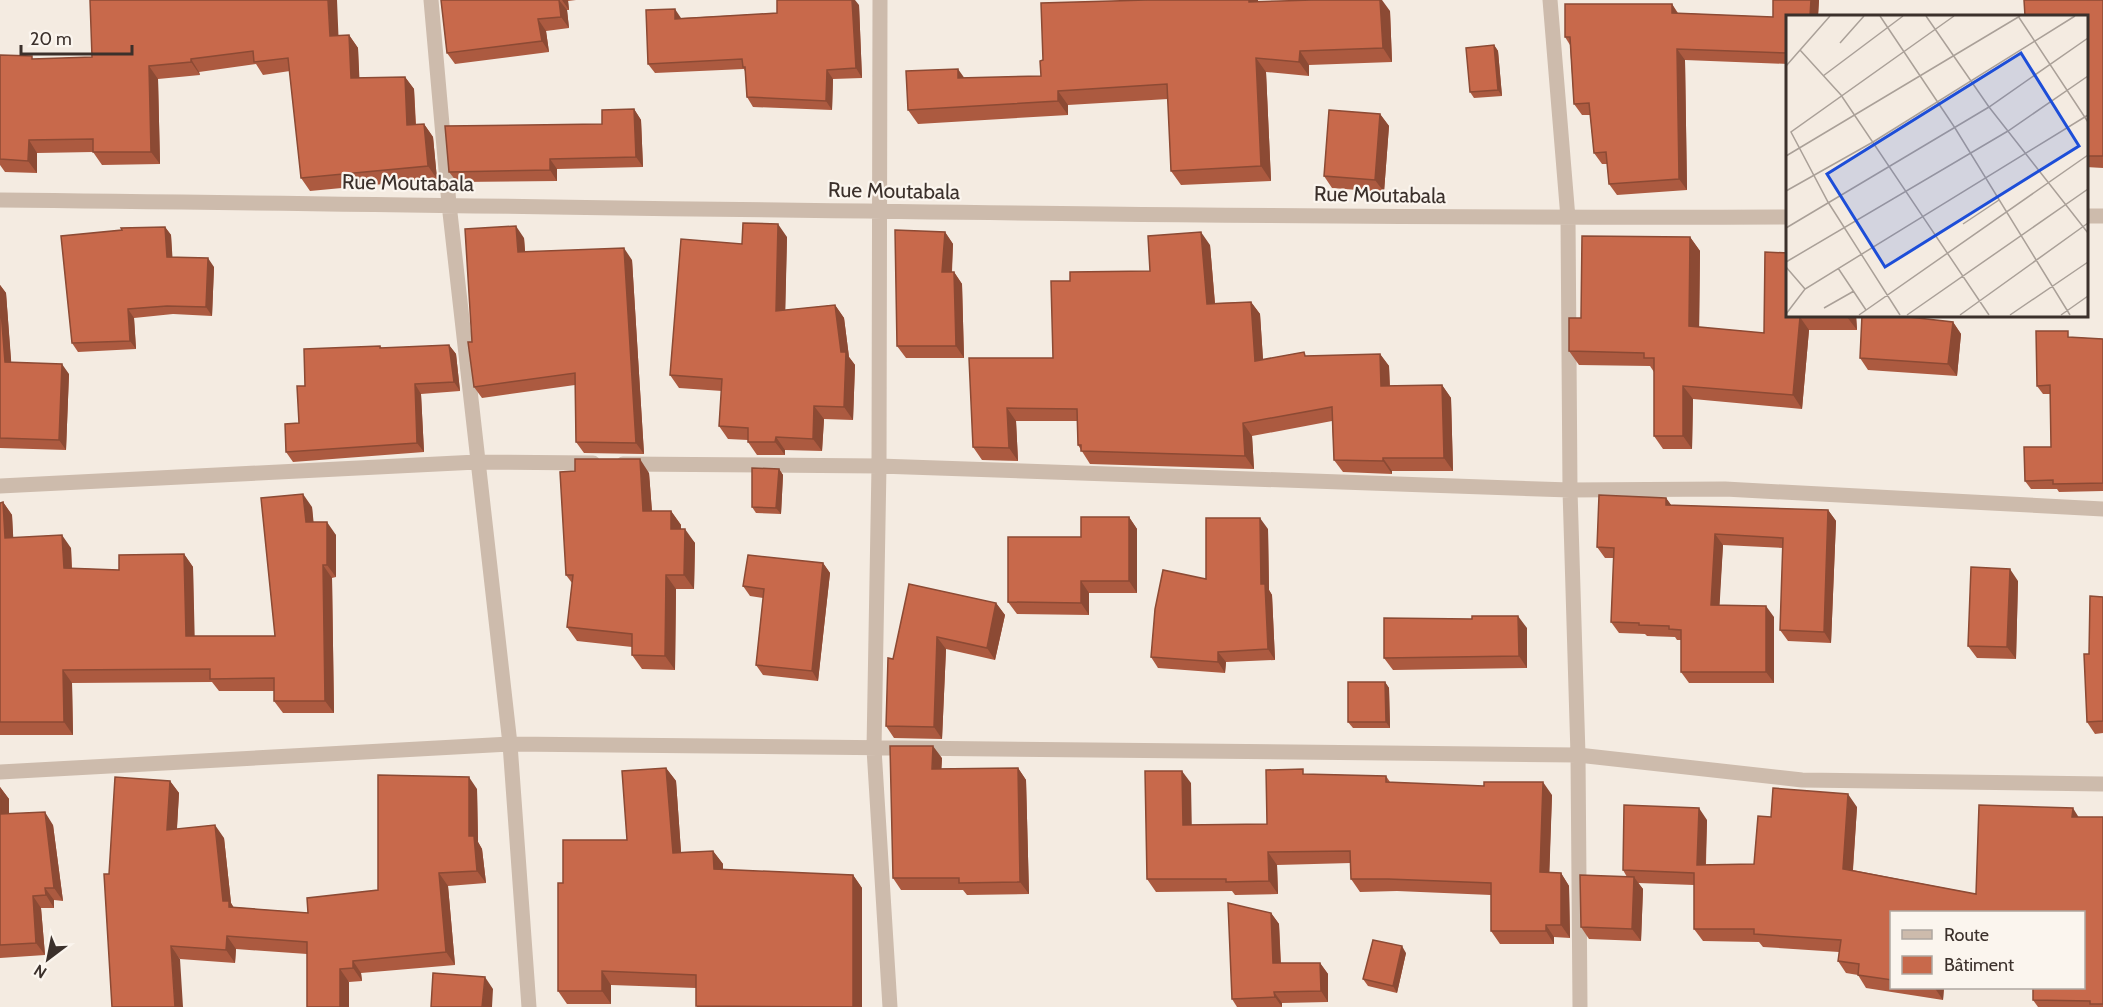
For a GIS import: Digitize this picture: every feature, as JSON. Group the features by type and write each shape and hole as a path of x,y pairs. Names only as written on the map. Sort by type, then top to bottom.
{"street":[{"path":"431,0 449,204 510,744 529,1007"},
{"path":"880,0 879,466 874,749 890,1007"},
{"path":"1550,0 1568,218 1570,490 1578,755 1580,1007"},
{"name":"Rue Moutabala","path":"0,201 449,204 879,212 1568,218 1786,217"},
{"path":"0,486 477,462 879,466 1570,490 1725,489 2103,509"},
{"path":"0,772 510,744 1578,755 1802,780 2103,784"}],"building":[{"path":"90,0 328,0 330,36 349,35 351,78 405,77 407,125 424,124 428,166 301,178 288,58 254,62 253,51 191,59 191,62 149,66 151,152 93,152 93,139 29,140 28,161 0,159 0,55 32,56 32,59 92,57"},
{"path":"441,0 559,0 561,17 538,19 542,41 447,53"},
{"path":"777,0 852,0 856,68 827,70 826,101 747,97 745,67 743,67 742,59 648,64 646,10 675,9 675,19 777,13"},
{"path":"1249,0 1249,2 1380,0 1383,48 1300,51 1299,62 1256,58 1261,166 1171,171 1167,84 1058,91 1058,101 908,110 906,71 958,69 958,78 1041,76 1040,61 1043,60 1041,3"},
{"path":"1773,0 1811,0 1810,15 1786,15 1786,53 1677,49 1679,179 1609,184 1606,152 1594,153 1589,103 1574,104 1570,37 1565,37 1565,4 1672,4 1672,13 1773,17"},
{"path":"2024,0 2103,0 2103,156 2088,156 2088,15 2025,15"},
{"path":"1494,45 1498,90 1470,92 1466,48"},
{"path":"634,109 636,157 550,159 550,170 449,172 445,126 602,124 602,110"},
{"path":"1329,110 1380,114 1375,180 1324,176"},
{"path":"743,223 778,224 776,311 835,305 841,352 846,352 844,407 814,406 813,439 776,437 775,442 748,442 748,428 719,426 722,379 670,375 681,239 742,244"},
{"path":"516,226 518,252 624,248 636,443 576,442 575,373 474,387 468,342 472,342 465,229"},
{"path":"165,227 167,257 208,258 206,307 167,306 128,309 130,341 72,343 61,236 122,230 121,228"},
{"path":"895,230 945,232 942,272 954,272 956,346 897,346"},
{"path":"1201,232 1207,304 1251,302 1255,361 1304,352 1305,356 1380,354 1381,386 1442,385 1444,458 1383,458 1383,461 1334,460 1332,407 1243,423 1245,456 1081,451 1081,445 1078,445 1077,409 1007,408 1009,448 973,447 969,358 1053,358 1051,281 1070,281 1070,272 1150,271 1148,236"},
{"path":"1582,236 1690,237 1689,326 1764,333 1765,252 1786,253 1786,316 1847,316 1800,317 1793,395 1683,386 1683,436 1654,436 1654,358 1644,358 1644,353 1569,351 1569,318 1581,318"},
{"path":"0,298 5,362 62,364 59,440 0,438"},
{"path":"1862,316 1900,316 1953,322 1948,364 1860,358"},
{"path":"2036,331 2068,331 2068,337 2103,339 2103,483 2053,484 2053,480 2025,481 2024,447 2051,447 2050,385 2037,386"},
{"path":"449,345 454,382 415,384 417,443 286,452 285,424 299,423 297,386 305,386 304,349"},
{"path":"575,459 640,459 643,511 671,511 671,529 685,529 684,575 666,575 665,656 632,655 632,634 567,627 573,575 566,575 560,472 575,471"},
{"path":"752,468 779,469 776,508 752,507"},
{"path":"303,494 306,522 327,522 327,565 323,565 325,701 274,701 274,678 210,679 210,669 63,670 64,722 0,722 0,503 3,502 5,538 62,535 64,568 119,570 119,555 184,554 186,636 275,636 261,498"},
{"path":"1599,495 1666,498 1666,505 1828,510 1824,632 1780,630 1783,538 1715,534 1711,605 1766,606 1766,672 1681,672 1681,630 1669,629 1669,626 1611,622 1614,548 1597,547"},
{"path":"1081,517 1129,517 1129,581 1081,581 1081,603 1008,602 1008,537 1081,537"},
{"path":"1206,518 1260,518 1261,584 1265,584 1268,649 1218,652 1218,662 1151,657 1155,609 1163,570 1206,579"},
{"path":"748,555 823,563 812,671 756,665 764,589 743,586"},
{"path":"1971,567 2010,569 2007,647 1968,646"},
{"path":"909,584 996,603 987,648 937,637 934,727 886,726 888,658 893,659"},
{"path":"2090,596 2103,597 2103,721 2087,722 2084,654 2089,654"},
{"path":"1472,616 1518,616 1519,656 1384,658 1384,618 1472,619"},
{"path":"1348,682 1385,682 1386,722 1348,722"},
{"path":"890,746 933,746 932,769 1018,768 1020,882 959,883 959,878 893,878"},
{"path":"666,768 673,853 713,851 714,869 853,875 853,1007 696,1006 696,975 602,971 602,991 558,991 558,883 563,883 563,840 627,840 622,771"},
{"path":"1303,769 1303,774 1386,776 1386,782 1484,786 1484,782 1543,782 1540,872 1561,873 1561,925 1546,925 1546,931 1491,931 1491,883 1351,879 1350,851 1268,852 1269,881 1147,879 1145,771 1182,771 1183,825 1267,824 1266,770"},
{"path":"378,775 469,777 469,836 474,836 477,871 439,873 446,952 353,961 353,968 340,969 340,1007 307,1007 307,942 227,936 226,950 171,946 175,1007 112,1007 104,874 109,874 115,777 170,781 167,830 215,825 223,901 229,901 229,907 308,913 307,898 378,890"},
{"path":"1773,788 1848,794 1843,869 1976,894 1979,805 2073,808 2072,817 2103,817 2103,1004 2090,1004 2090,1001 2033,1000 2033,989 2085,989 2085,911 1890,911 1890,980 1858,975 1859,964 1838,961 1841,940 1754,934 1754,929 1694,929 1694,873 1623,870 1624,805 1699,808 1697,865 1754,864 1758,816 1771,817"},
{"path":"0,795 1,814 45,812 54,888 45,888 46,895 33,896 36,943 0,945"},
{"path":"1580,875 1634,877 1632,929 1581,927"},
{"path":"1228,903 1271,913 1273,963 1320,963 1321,991 1274,992 1275,997 1232,999"},
{"path":"1373,940 1402,946 1393,986 1363,979"},
{"path":"433,973 485,977 482,1007 431,1007"}]}
